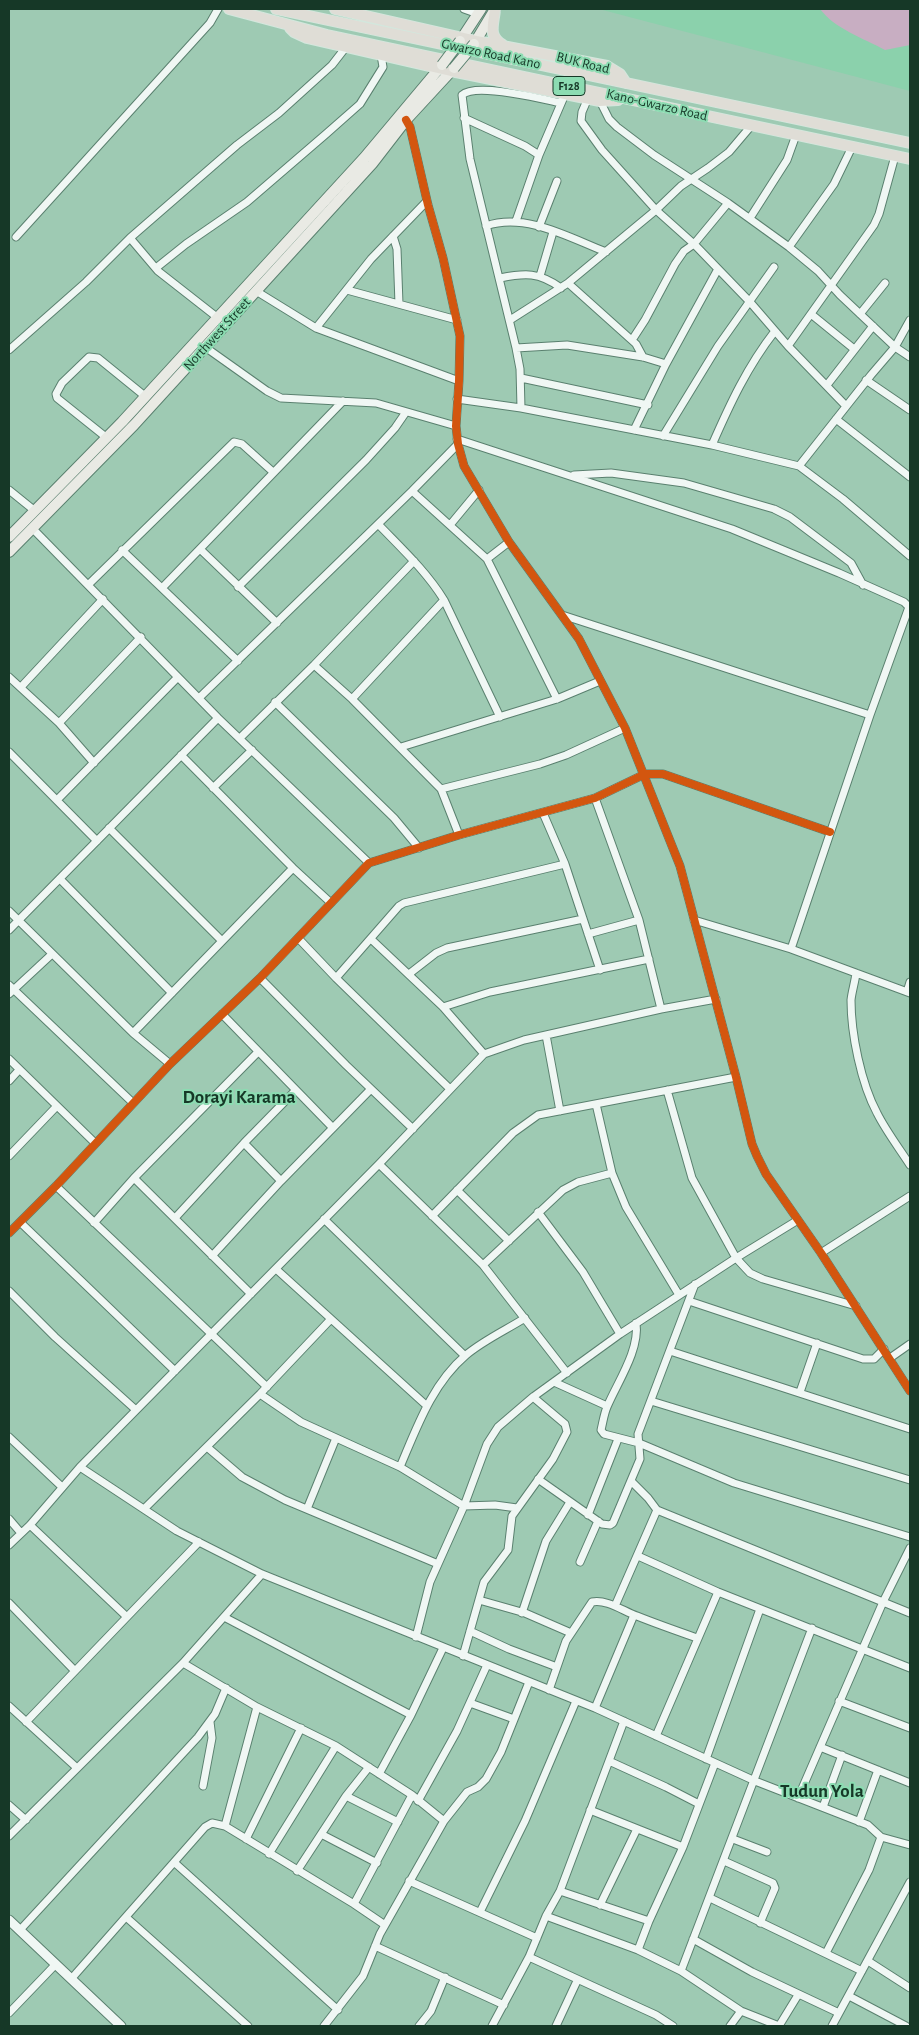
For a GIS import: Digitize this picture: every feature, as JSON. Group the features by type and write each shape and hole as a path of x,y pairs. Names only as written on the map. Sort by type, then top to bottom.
{"main road":[{"name":"Kano-Gwarzo Road","path":"229,9 423,56 910,159"},
{"name":"Gwarzo Road Kano","path":"276,9 910,143"},
{"name":"BUK Road","path":"336,9 475,43 506,46 607,66 620,74 626,83"},
{"path":"413,106 453,70 475,43 495,9"},
{"path":"495,9 492,31 494,38 506,46"},
{"path":"413,106 480,11"},
{"path":"286,24 300,35 381,55 440,66 563,98 600,100 627,98"},
{"name":"Northwest Street","path":"9,552 134,425 372,164 406,120 413,106"},
{"name":"Northwest Street","path":"9,537 146,397 413,106"}],"street":[{"path":"16,238 210,23 218,9"},
{"path":"464,9 480,11"},
{"path":"9,350 86,282 130,238 237,145 279,113 332,65 346,47"},
{"path":"156,268 186,244 247,202 360,104 383,68 381,55"},
{"path":"516,221 539,155 563,98 470,90 462,95 470,159 516,348 521,378 521,408"},
{"path":"588,98 580,121 602,150 656,210 694,244 846,406"},
{"path":"600,100 609,120 617,127 654,155 728,203 790,247 818,271 895,347 910,357"},
{"path":"464,118 525,146 539,155"},
{"path":"406,120 410,127 427,201 444,258 460,336 460,381 456,426 464,466 509,542 535,581 579,639 625,728 645,774 680,866 752,1144 766,1174 821,1253 910,1391"},
{"path":"510,320 568,283 656,210 681,186 729,152 751,126"},
{"path":"750,218 787,160 796,135"},
{"path":"790,247 834,184 852,147"},
{"path":"788,346 832,286 879,214 894,156"},
{"path":"539,227 557,181"},
{"path":"316,328 393,236 427,201"},
{"path":"632,340 684,251 694,244 728,203"},
{"path":"486,226 498,222 516,221 539,227 606,252"},
{"path":"540,276 553,232"},
{"path":"393,236 397,249 399,304"},
{"path":"130,238 156,268 187,295 218,318"},
{"path":"663,436 718,346 774,267"},
{"path":"634,430 648,405 666,364 718,269"},
{"path":"500,278 520,274 540,276 560,288"},
{"path":"568,283 632,340 640,349 643,357"},
{"path":"860,314 885,283"},
{"path":"347,290 457,320"},
{"path":"256,291 316,328 460,381"},
{"path":"811,314 854,349"},
{"path":"800,466 866,380 895,347 910,320"},
{"path":"827,385 873,326"},
{"path":"712,446 733,397 756,356 774,331"},
{"path":"516,348 567,344 643,357 666,364"},
{"path":"205,347 267,391 281,398 376,402 456,426"},
{"path":"107,438 57,398 56,391 62,383 89,357 93,356 146,397"},
{"path":"521,378 648,405"},
{"path":"866,380 910,410"},
{"path":"457,399 521,408 634,430 800,466 910,556"},
{"path":"162,588 344,401"},
{"path":"238,587 366,460 390,434 406,412"},
{"path":"836,419 910,477"},
{"path":"89,584 234,442 242,444 273,472"},
{"path":"458,442 568,475 732,529 904,602 909,607 870,715 791,949"},
{"path":"199,698 412,491 458,442"},
{"path":"568,475 610,473 684,483 774,509 790,517 851,563 863,585"},
{"path":"9,490 35,511"},
{"path":"450,525 479,490"},
{"path":"412,491 487,559 556,699"},
{"path":"378,524 414,561 444,600 500,717"},
{"path":"33,529 89,584 218,718 369,863"},
{"path":"487,559 509,542"},
{"path":"122,550 238,661"},
{"path":"200,550 277,623"},
{"path":"240,738 314,665 414,561"},
{"path":"21,687 103,600"},
{"path":"352,700 444,600"},
{"path":"562,615 870,715"},
{"path":"59,723 140,637"},
{"path":"314,665 401,747 441,789 459,835"},
{"path":"9,677 59,723 94,763"},
{"path":"57,800 178,677"},
{"path":"401,747 556,699 600,681"},
{"path":"275,702 394,818 419,848"},
{"path":"9,930 218,718"},
{"path":"441,789 540,764 566,755 625,728"},
{"path":"214,788 252,750"},
{"path":"9,752 97,841"},
{"path":"181,755 293,868 331,903"},
{"path":"9,1233 56,1186 170,1064 260,978 369,863 459,835 595,798 645,774 663,774 830,832"},
{"path":"595,798 639,920 661,1009"},
{"path":"543,813 565,864 600,970"},
{"path":"109,828 222,941"},
{"path":"336,978 399,906 412,900 565,864"},
{"path":"133,1033 293,868"},
{"path":"60,879 172,993"},
{"path":"9,911 133,1033 170,1064"},
{"path":"409,974 436,953 447,948 583,919"},
{"path":"588,934 639,920"},
{"path":"694,920 791,949 909,992 910,982"},
{"path":"298,938 336,978 449,1088"},
{"path":"371,939 443,1007 484,1054"},
{"path":"52,954 10,989 133,1103"},
{"path":"443,1007 490,992 649,959"},
{"path":"856,974 851,998 859,1061 871,1099 878,1114 910,1165"},
{"path":"260,978 413,1129"},
{"path":"9,1545 30,1525 80,1467 379,1164 449,1088 484,1054 524,1040 661,1009 716,1000"},
{"path":"222,1014 333,1128"},
{"path":"546,1035 560,1111"},
{"path":"94,1223 134,1178 258,1052"},
{"path":"9,1060 95,1144"},
{"path":"9,1081 19,1070"},
{"path":"432,1216 526,1122 538,1115 736,1077"},
{"path":"212,1256 281,1181 371,1089"},
{"path":"175,1218 296,1090"},
{"path":"667,1090 692,1178 736,1258 750,1273 763,1279 856,1306"},
{"path":"596,1104 612,1173 631,1218 679,1295"},
{"path":"9,1156 56,1107"},
{"path":"244,1143 281,1181"},
{"path":"379,1164 483,1265 567,1373"},
{"path":"483,1265 538,1212 571,1186 612,1173"},
{"path":"134,1178 251,1294"},
{"path":"56,1186 267,1387"},
{"path":"457,1190 509,1240"},
{"path":"821,1253 910,1196"},
{"path":"538,1212 583,1272 620,1334"},
{"path":"324,1219 465,1356"},
{"path":"416,1637 430,1582 464,1506 491,1437 503,1422 533,1397 636,1323 798,1220"},
{"path":"20,1222 175,1371"},
{"path":"276,1269 427,1406"},
{"path":"538,1479 598,1521 610,1525 613,1523 640,1460 638,1434 695,1284"},
{"path":"10,1294 136,1410"},
{"path":"688,1301 870,1360 874,1359 884,1349"},
{"path":"400,1467 427,1406 442,1380 478,1345 526,1318"},
{"path":"144,1509 267,1387 331,1319"},
{"path":"636,1323 637,1336 617,1390 607,1406 601,1430 604,1434 639,1443 734,1483 910,1537"},
{"path":"800,1392 817,1343"},
{"path":"890,1358 910,1344"},
{"path":"670,1351 910,1429"},
{"path":"554,1382 607,1406"},
{"path":"260,1394 301,1422 400,1467 464,1506 500,1505 517,1508"},
{"path":"463,1656 488,1574 508,1550 512,1516 561,1445 567,1428 565,1424 533,1397"},
{"path":"652,1401 910,1480"},
{"path":"9,1437 62,1488"},
{"path":"308,1509 336,1438"},
{"path":"588,1515 618,1439"},
{"path":"207,1446 242,1477 284,1500 438,1564"},
{"path":"80,1467 177,1531 262,1574 596,1708 755,1781 868,1825 882,1837 910,1845"},
{"path":"632,1482 657,1510 910,1613"},
{"path":"522,1613 546,1541 570,1502"},
{"path":"615,1606 657,1510"},
{"path":"9,1519 21,1533"},
{"path":"580,1562 598,1521"},
{"path":"30,1525 127,1617"},
{"path":"26,1722 199,1542"},
{"path":"798,1798 883,1602 908,1558 910,1548"},
{"path":"638,1556 718,1592 910,1668"},
{"path":"9,1836 184,1662 262,1574"},
{"path":"656,1736 718,1592"},
{"path":"479,1600 522,1613 572,1634"},
{"path":"549,1690 566,1641 592,1602 597,1601 615,1606 697,1638"},
{"path":"9,1603 75,1671"},
{"path":"706,1759 760,1609"},
{"path":"596,1708 634,1615"},
{"path":"224,1617 411,1715"},
{"path":"681,1971 812,1628"},
{"path":"470,1631 509,1649 557,1667"},
{"path":"379,1774 411,1715 443,1648"},
{"path":"184,1662 257,1707 336,1746 412,1795 444,1821"},
{"path":"418,1801 457,1731 487,1665"},
{"path":"324,2026 363,1976 384,1925 444,1821 467,1792 478,1787 486,1779 501,1752 529,1682"},
{"path":"20,1930 210,1722 226,1688"},
{"path":"480,1912 526,1822 576,1701"},
{"path":"839,1701 910,1728"},
{"path":"470,1703 514,1719"},
{"path":"9,1706 77,1768"},
{"path":"225,1826 257,1707"},
{"path":"492,2026 529,1958 546,1916 560,1891 624,1721"},
{"path":"203,1786 212,1738 210,1722"},
{"path":"246,1839 301,1728"},
{"path":"269,1854 336,1746"},
{"path":"820,1747 910,1783"},
{"path":"823,1808 842,1755"},
{"path":"609,1761 699,1804"},
{"path":"638,1950 715,1763"},
{"path":"297,1872 346,1796 369,1767"},
{"path":"859,1822 878,1770"},
{"path":"354,1904 412,1795"},
{"path":"346,1796 398,1822"},
{"path":"9,1805 26,1820"},
{"path":"590,1810 682,1847"},
{"path":"72,1978 205,1827 212,1823 225,1826 297,1872 354,1904 384,1925"},
{"path":"600,1905 637,1829"},
{"path":"321,1834 377,1863"},
{"path":"826,1953 869,1870 882,1837"},
{"path":"733,1839 767,1852"},
{"path":"724,1861 773,1884 775,1888 760,1923"},
{"path":"174,1863 338,2010"},
{"path":"409,1881 537,1938"},
{"path":"833,2026 910,1882"},
{"path":"560,1891 649,1921"},
{"path":"710,1898 862,1970"},
{"path":"546,1916 638,1950 681,1971 741,2011 779,2026 798,1994"},
{"path":"126,1917 248,2026"},
{"path":"9,1920 121,2026"},
{"path":"693,1939 752,1972 839,2013"},
{"path":"375,1946 504,2005"},
{"path":"529,1958 656,2015 673,2026"},
{"path":"868,1961 910,1988"},
{"path":"9,2014 56,1964"},
{"path":"419,2026 431,2011 445,1977"},
{"path":"556,2026 577,1981"},
{"path":"849,1996 906,2026"},
{"path":"730,2026 741,2011"}],"shaded area":[{"path":"599,9 910,9 910,91"},
{"path":"820,9 910,9 910,45 885,50 841,28"}],"cycle path":[{"path":"406,120 410,127 428,205 443,258 460,336 456,426 458,444 464,466 509,542 579,639 625,728 680,866 752,1144 757,1156 766,1174 821,1253 910,1391"},
{"path":"9,1233 56,1186 170,1064 260,978 369,863 459,835 595,798 645,774 663,774 830,832"}],"district":[{"name":"Dorayi Karama","path":"239,1097"},
{"name":"Tudun Yola","path":"822,1791"}]}
